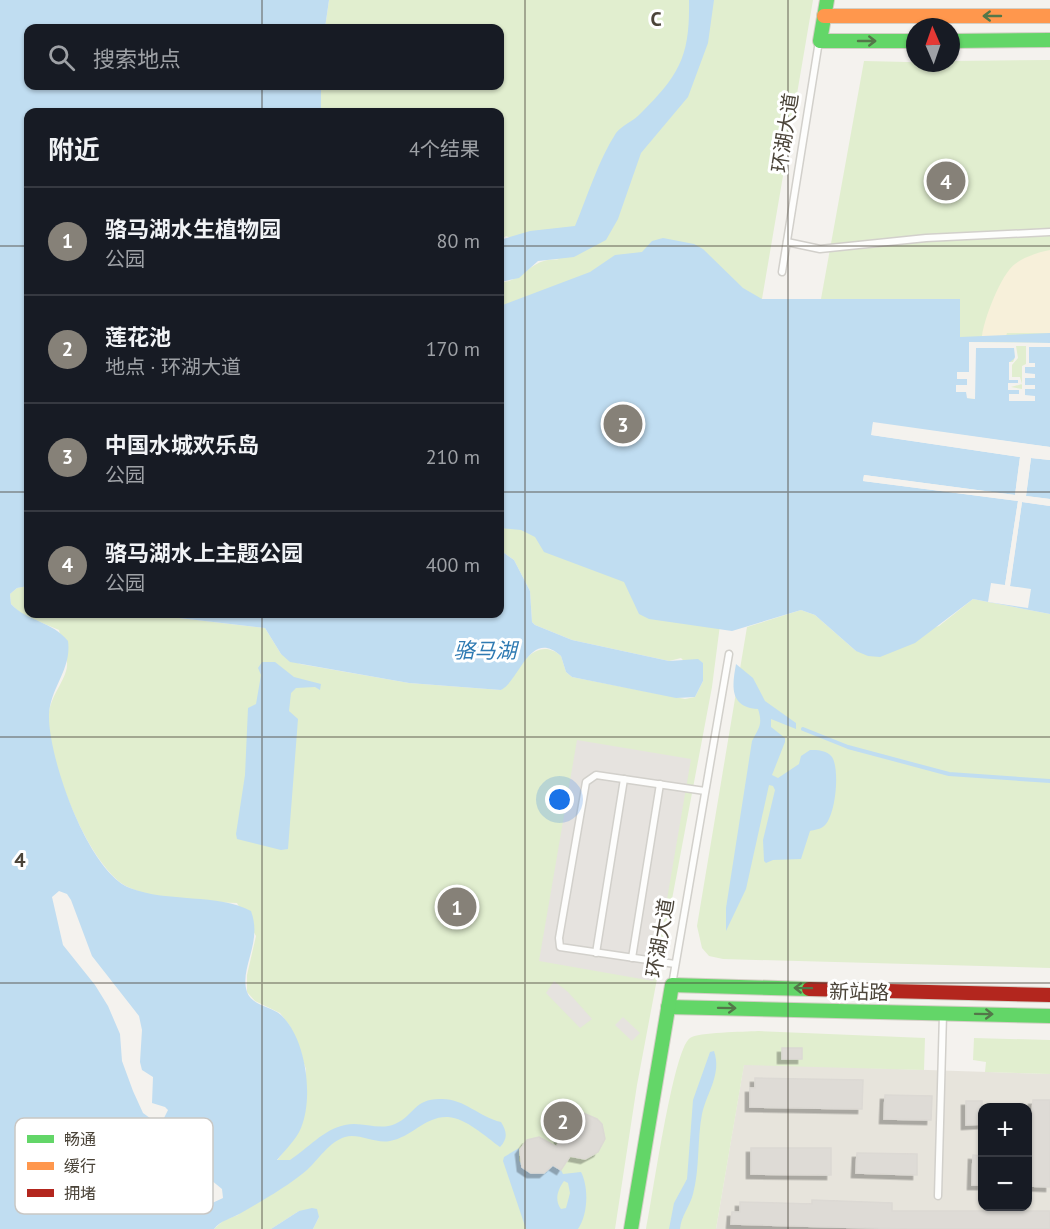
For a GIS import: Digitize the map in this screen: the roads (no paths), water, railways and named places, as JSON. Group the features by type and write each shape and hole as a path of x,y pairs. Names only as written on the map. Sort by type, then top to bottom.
{"street":[{"name":"环湖大道","path":"820,41 827,0"},
{"path":"824,16 1050,16"},
{"path":"960,40 1050,40"},
{"path":"820,41 906,41"},
{"name":"环湖大道","path":"631,1229 672,985"},
{"name":"新站路","path":"672,985 1050,994"},
{"name":"新站路","path":"668,1007 1050,1016"}],"lane":[{"name":"环湖大道","path":"782,272 820,41"},
{"path":"787,242 820,249 926,238 1050,232"},
{"name":"环湖大道","path":"672,985 729,654"},
{"path":"675,964 560,948 559,938 586,782 596,775 705,791"},
{"path":"596,953 624,779"},
{"path":"632,958 660,784"},
{"path":"938,1196 943,1013"}],"water":[{"path":"0,0 329,0 326,24 24,24 24,90 321,90 321,108 24,108 24,587 17,588 10,594 11,604 24,614 24,618 31,618 55,629 68,641 67,661 50,705 49,715 55,758 73,811 99,860 114,878 130,888 145,893 224,902 251,911 254,934 246,974 247,992 249,997 277,1012 290,1025 302,1053 307,1085 305,1115 301,1128 277,1160 290,1160 337,1127 351,1124 383,1127 395,1124 420,1104 433,1099 450,1100 465,1105 501,1122 505,1132 504,1141 500,1147 469,1124 448,1117 432,1120 390,1141 384,1142 356,1136 339,1139 291,1182 214,1229 0,1229","holes":["59,891 67,894 92,956 139,1016 142,1030 140,1062 142,1070 153,1077 152,1103 168,1110 164,1118 213,1118 213,1182 222,1189 223,1198 213,1203 213,1214 15,1214 15,1118 150,1118 143,1113 133,1091 122,1061 120,1034 108,1006 95,985 63,945 52,897"]},
{"path":"689,0 714,0 708,43 688,97 641,153 618,219 606,240 574,257 538,261 519,278 504,281 504,239 530,231 575,226 599,167 616,133 638,116 674,75 685,50"},
{"path":"663,238 694,244 703,249 743,288 762,299 960,299 960,337 1050,333 1050,343 969,342 969,372 957,372 957,379 967,379 967,385 956,386 956,392 967,392 967,398 975,399 975,348 1015,348 1015,358 1010,362 1010,380 1018,380 1019,384 1009,384 1008,390 1019,390 1019,394 1009,394 1009,400 1035,401 1025,396 1025,389 1035,389 1025,385 1025,378 1035,378 1025,374 1025,367 1034,367 1029,363 1029,346 1050,347 1050,447 873,423 872,435 1020,457 1015,495 864,475 863,481 1018,501 1005,585 1010,586 1022,502 1050,506 1050,614 973,599 915,643 880,657 868,656 856,651 815,615 801,610 732,631 649,619 639,614 624,582 544,552 535,537 521,530 504,528 504,304 590,272 615,255 642,252 652,241"},
{"path":"1031,458 1050,460 1050,499 1026,496"},
{"name":"骆马湖","path":"504,553 514,560 530,591 532,622 535,625 572,640 669,661 698,659 703,663 703,681 695,697 676,698 572,677 566,672 561,656 550,649 541,648 526,659 508,685 501,690 409,683 290,662 281,654 265,628 179,618 504,618"},
{"path":"262,662 275,662 294,677 321,684 320,690 315,687 296,688 291,693 289,711 298,719 288,849 281,850 237,839 236,834 245,775 248,708 256,704 261,675 258,668"},
{"path":"736,664 753,678 765,701 796,723 796,729 771,719 771,727 785,738 772,775 778,778 799,764 801,756 810,750 819,750 832,757 836,771 836,792 828,821 823,827 810,831 801,859 773,860 766,863 763,840 775,790 769,785 746,889 726,931 726,908 752,741 760,722 758,709 737,700 734,687"},
{"path":"714,1051 715,1075 702,1114 693,1194 680,1229 669,1229 674,1203 687,1179 693,1100 710,1052"},
{"path":"519,1148 519,1161 531,1173 544,1173 553,1165 563,1174 581,1172 584,1178 586,1201 584,1216 578,1229 526,1229 503,1161 504,1157","holes":["564,1181 568,1183 570,1193 566,1208 561,1209 557,1198"]},
{"path":"317,1209 319,1217 313,1229 271,1229 299,1211"}],"waterway":[{"path":"803,729 848,747 949,774 1050,781"}],"place":[{"name":"骆马湖水上主题公园","path":"946,181"},
{"name":"中国水城欢乐岛","path":"623,424"},
{"name":"骆马湖水生植物园","path":"457,907"},
{"name":"莲花池","path":"563,1121"}]}
